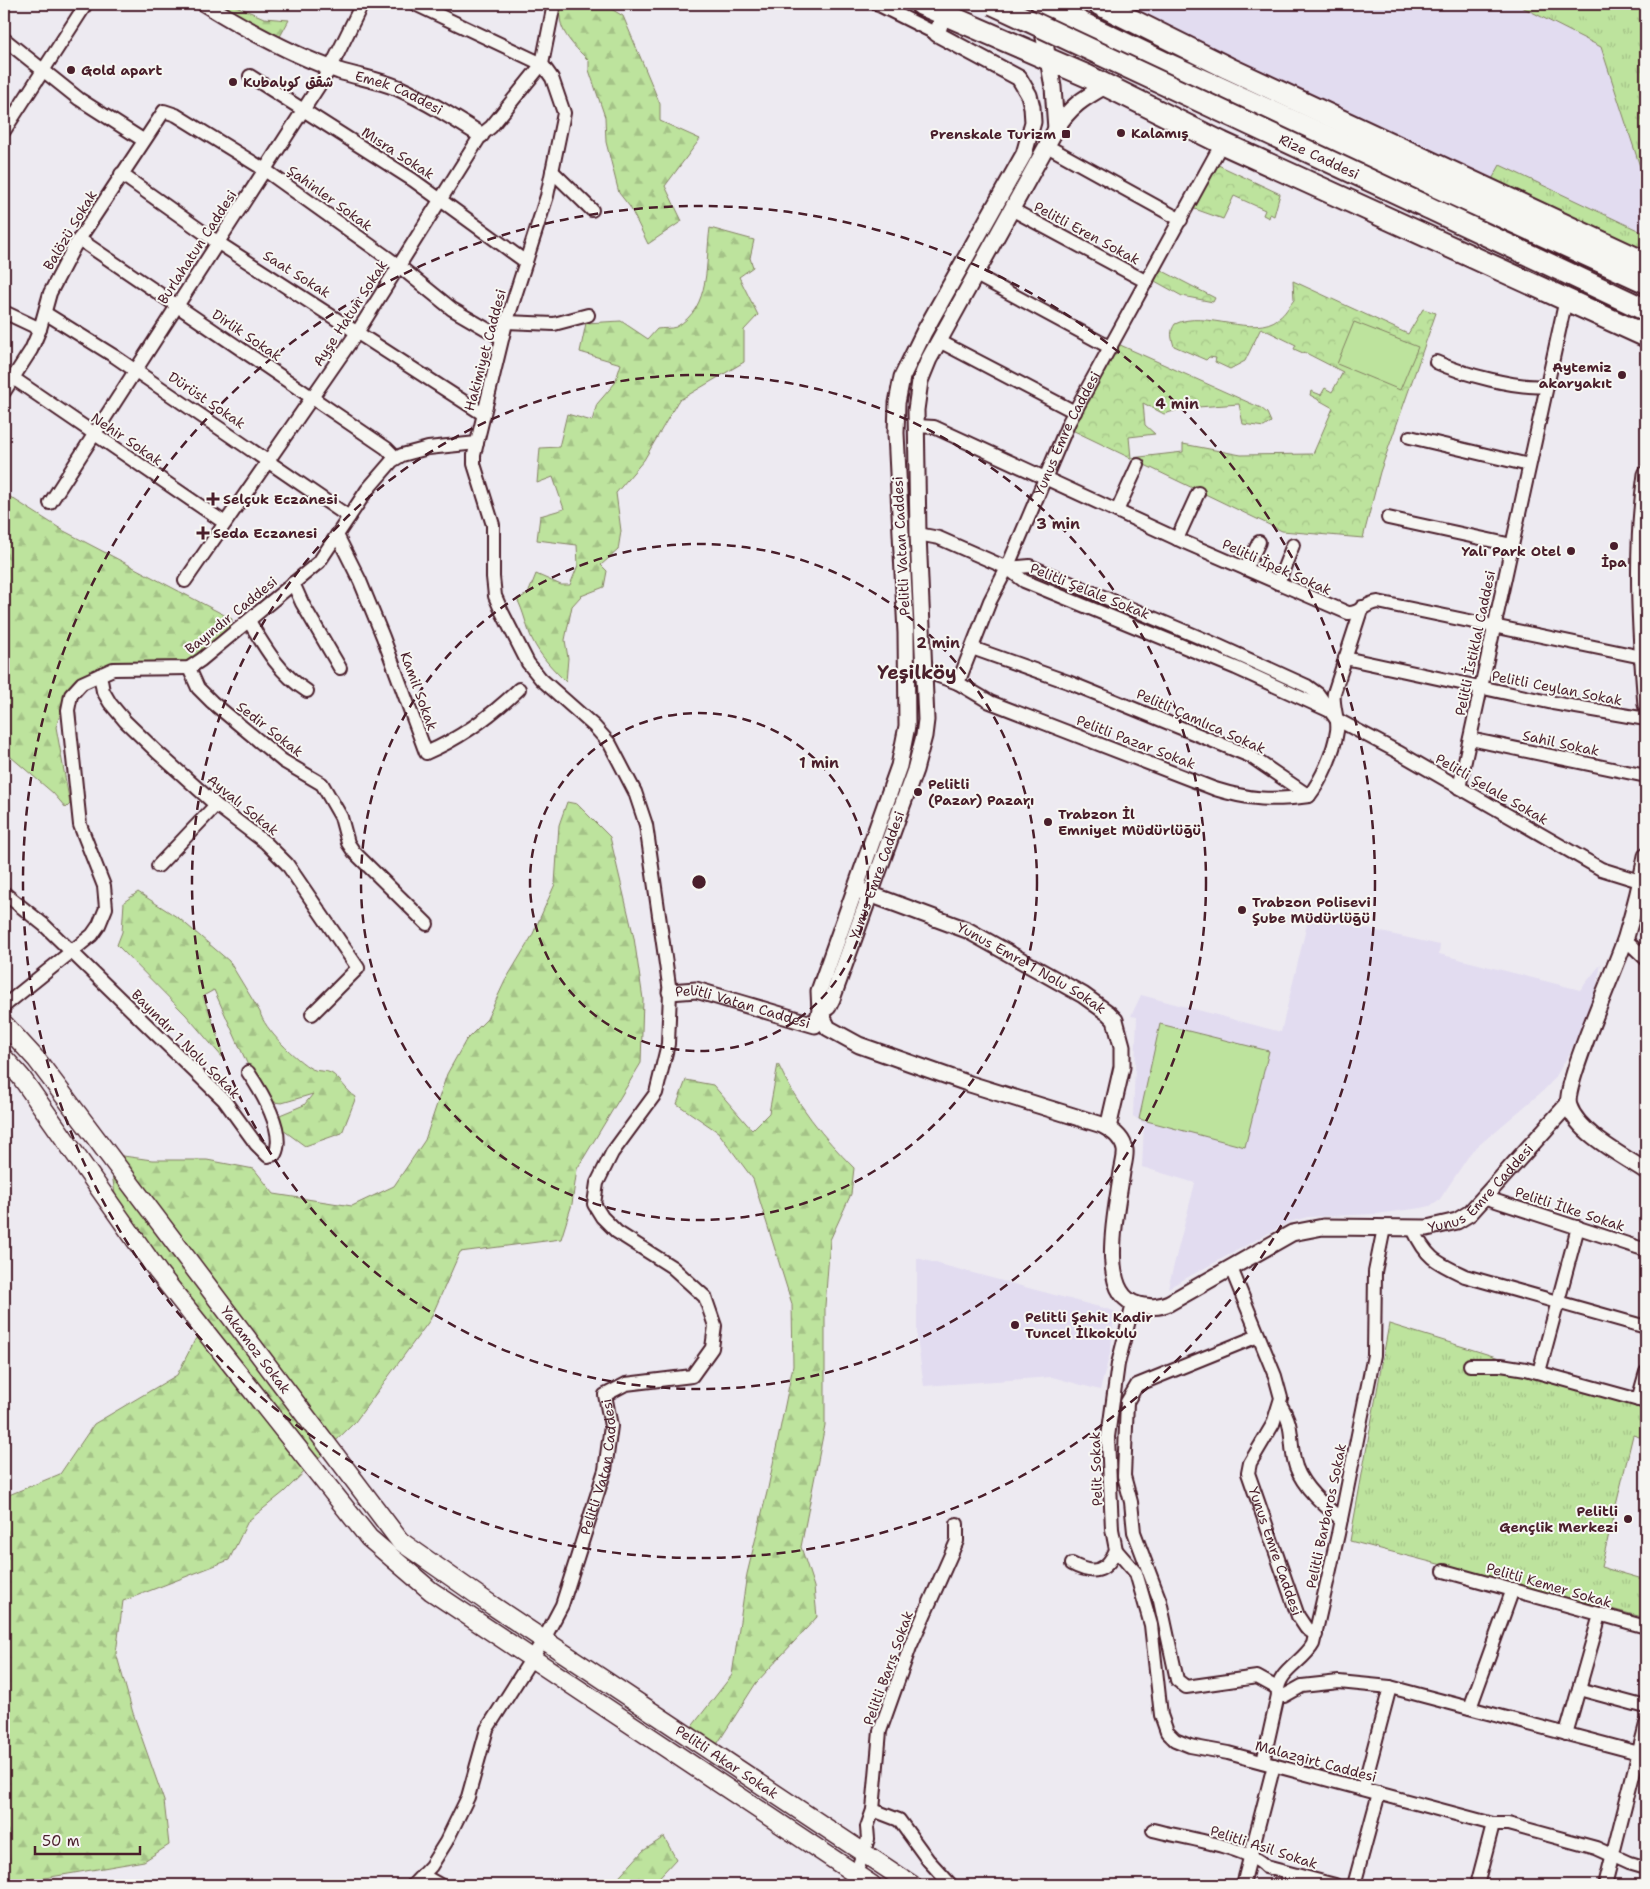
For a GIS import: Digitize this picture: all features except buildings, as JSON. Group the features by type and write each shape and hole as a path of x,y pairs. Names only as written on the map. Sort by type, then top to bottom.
{"highway":[{"path":"921,4 1049,58 1222,143 1646,336"},
{"name":"Rize Caddesi","path":"993,4 1646,310"},
{"path":"1099,4 1228,68 1646,263"},
{"path":"1015,44 1030,38 1041,10"},
{"name":"Rize Caddesi","path":"1041,10 1165,63 1646,282"}],"main road":[{"name":"Yakamoz Sokak","path":"4,1024 37,1060 400,1541 544,1639"},
{"name":"Yakamoz Sokak","path":"4,1058 21,1077 158,1272 369,1538 431,1591 531,1657"},
{"name":"Pelitli Akar Sokak","path":"544,1639 912,1885"},
{"name":"Pelitli Akar Sokak","path":"531,1657 854,1880 872,1885"}],"street":[{"path":"4,131 86,4"},
{"name":"Emek Caddesi","path":"205,4 248,31 331,67 397,88 440,110 481,135"},
{"name":"Burlahatun Caddesi","path":"50,503 331,67 362,4"},
{"path":"415,4 542,64 554,4"},
{"path":"877,4 945,14"},
{"path":"1041,10 1056,106 1056,129"},
{"name":"Pelitli Vatan Caddesi","path":"413,1885 446,1842 468,1797 487,1729 544,1639 562,1605 605,1470 611,1426 605,1395 626,1384 692,1376 712,1348 716,1326 706,1297 672,1267 617,1232 602,1217 594,1204 597,1183 608,1161 628,1129 656,1093 668,1044 670,992 696,990 816,1025 820,1012 819,991 862,891 899,766 906,726 906,664 896,433 902,377 924,332 1024,154 1033,122 1030,95 1019,78 945,14"},
{"path":"4,39 79,99 143,140"},
{"name":"Ayşe Hatun Sokak","path":"185,581 358,331 481,135 491,127 542,64"},
{"name":"Hakimiyet Caddesi","path":"542,64 552,78 564,113 547,196 506,322 474,455 474,464 493,525 495,596 528,663 557,693 594,726 610,744 635,792 646,826 670,992"},
{"name":"Mısra Sokak","path":"250,76 441,200 526,262"},
{"name":"Pelitli Vatan Caddesi","path":"922,670 916,426 916,394 920,381 939,341 1066,112 1082,99 1107,85"},
{"name":"Şahinler Sokak","path":"143,140 164,111 176,115 265,170 399,266 406,274 452,309 502,338"},
{"name":"Balözü Sokak","path":"4,392 30,350 40,329 50,293 79,239 143,140"},
{"name":"Yunus Emre Caddesi","path":"958,683 990,601 1007,568 1075,412 1222,143"},
{"path":"1047,146 1181,220"},
{"path":"552,171 592,210"},
{"name":"Saat Sokak","path":"121,174 217,242 358,331 484,414"},
{"name":"Pelitli Eren Sokak","path":"1013,210 1147,282"},
{"name":"Dirlik Sokak","path":"79,239 298,388 311,399 386,448 396,458"},
{"path":"976,275 1111,348"},
{"name":"Pelitli İstiklal Caddesi","path":"1460,788 1566,299"},
{"path":"4,312 40,329"},
{"name":"Dürüst Sokak","path":"45,314 135,369 349,517"},
{"path":"506,322 554,324 588,315"},
{"path":"939,341 1075,412"},
{"path":"1436,362 1456,370 1519,385 1546,386"},
{"name":"Nehir Sokak","path":"12,378 224,523"},
{"name":"Pelitli İpek Sokak","path":"916,426 934,427 1176,539 1348,613 1357,613 1362,607 1378,602 1642,658"},
{"path":"1410,436 1529,465"},
{"path":"396,458 428,448 478,443"},
{"name":"Bayındır Caddesi","path":"4,1006 72,952 99,926 106,908 104,886 80,825 68,710 71,695 82,683 113,669 189,668 318,562 367,490 396,458"},
{"path":"1117,511 1138,465"},
{"path":"1646,474 1640,544 1644,630 1642,658 1646,705"},
{"path":"1176,539 1198,493"},
{"path":"1388,518 1512,544"},
{"name":"Pelitli Şelale Sokak","path":"918,534 939,538 1007,568 1024,581 1236,668 1332,714 1601,869 1644,882"},
{"name":"Kamil Sokak","path":"337,535 360,581 383,637 426,753 468,730 500,707 519,689"},
{"path":"1246,569 1259,542"},
{"path":"1278,583 1293,546"},
{"path":"294,583 302,603 340,668"},
{"path":"1309,796 1316,788 1329,758 1337,730 1332,714 1334,693 1362,607"},
{"path":"249,620 269,654 282,670 294,682 307,690"},
{"name":"Pelitli Çamlıca Sokak","path":"972,648 1068,682 1250,756 1309,796"},
{"name":"Pelitli Ceylan Sokak","path":"1345,658 1481,688 1646,719"},
{"path":"906,664 958,683"},
{"name":"Sedir Sokak","path":"189,668 198,688 212,702 283,761 322,784 341,816 348,843 354,852 427,924"},
{"name":"Yunus Emre Caddesi","path":"862,891 915,770 926,720 922,670"},
{"name":"Ayvalı Sokak","path":"100,675 104,691 115,709 156,752 216,805 266,843 287,864 358,968 312,1014"},
{"name":"Pelitli Pazar Sokak","path":"958,683 990,702 1215,789 1259,800 1278,800 1309,796"},
{"name":"Sahil Sokak","path":"1470,740 1646,776"},
{"path":"158,866 216,805"},
{"path":"1646,856 1644,882 1625,939 1572,1081 1568,1104 1579,1124 1646,1171"},
{"name":"Yunus Emre 1 Nolu Sokak","path":"862,891 967,930 1083,995 1108,1013 1115,1020 1122,1046 1122,1067 1108,1128"},
{"path":"4,893 44,925 72,952"},
{"path":"1625,939 1646,960"},
{"name":"Bayındır 1 Nolu Sokak","path":"72,952 224,1100 256,1144 268,1156 275,1154 279,1141 270,1112 248,1072"},
{"path":"820,1012 828,1028 859,1045 970,1084 1108,1128 1115,1133 1125,1150 1112,1258 1117,1286 1123,1296 1133,1304"},
{"name":"Yunus Emre Caddesi","path":"1133,1304 1160,1307 1292,1233 1306,1229 1323,1227 1413,1229 1427,1228 1457,1221 1470,1213 1568,1104"},
{"name":"Pelitli İlke Sokak","path":"1486,1195 1493,1200 1646,1250"},
{"name":"Pelitli Barbaros Sokak","path":"1278,1692 1282,1677 1308,1655 1316,1635 1342,1519 1374,1355 1375,1272 1384,1228"},
{"path":"1539,1372 1578,1228"},
{"path":"1413,1229 1423,1250 1442,1265 1465,1276 1646,1328"},
{"name":"Yunus Emre Caddesi","path":"1231,1268 1280,1387 1280,1404 1273,1424 1250,1463 1248,1473 1298,1616 1306,1628 1316,1635"},
{"name":"Pelit Sokak","path":"1116,1550 1112,1529 1108,1437 1118,1364 1133,1304"},
{"path":"1258,1336 1137,1385 1127,1402 1124,1476 1131,1502 1134,1532 1160,1601 1177,1680 1186,1687 1212,1685 1240,1678 1257,1677 1284,1696 1302,1686 1339,1682 1390,1686 1639,1753"},
{"path":"1470,1365 1501,1364 1539,1372 1642,1401 1646,1372"},
{"path":"1280,1404 1287,1414 1292,1429 1296,1466 1302,1480 1323,1505 1342,1519"},
{"name":"Pelitli Barış Sokak","path":"854,1880 868,1839 868,1827 873,1810 880,1731 910,1647 957,1541 957,1524"},
{"path":"1072,1564 1086,1571 1097,1570 1105,1566 1116,1550"},
{"name":"Malazgirt Caddesi","path":"1116,1550 1136,1573 1150,1625 1161,1715 1167,1732 1175,1740 1190,1746 1208,1748 1493,1824 1508,1824 1596,1848 1646,1868"},
{"name":"Pelitli Kemer Sokak","path":"1444,1571 1646,1627"},
{"path":"1470,1708 1512,1589"},
{"path":"1566,1734 1600,1615"},
{"path":"1363,1789 1390,1686"},
{"path":"1579,1688 1646,1707"},
{"path":"1244,1885 1269,1764 1278,1692"},
{"path":"1605,1885 1646,1724"},
{"path":"1354,1885 1379,1793"},
{"path":"873,1810 899,1820 928,1860 951,1885"},
{"path":"1477,1885 1493,1824"},
{"name":"Pelitli Asil Sokak","path":"1154,1830 1251,1856 1259,1859 1266,1867 1336,1885"},
{"path":"422,1875 440,1885"}],"shaded area":[{"path":"1109,4 1646,4 1646,255"},
{"path":"1309,916 1440,945 1439,954 1580,990 1601,964 1596,990 1571,1051 1555,1078 1544,1090 1472,1151 1440,1199 1430,1206 1376,1214 1308,1217 1289,1222 1168,1288 1195,1183 1142,1167 1144,1124 1133,1116 1137,1017 1131,1016 1141,995 1281,1032"},
{"name":"Pelitli Şehit Kadir Tuncel İlkokulu","path":"917,1258 1114,1311 1111,1350 1100,1390 1052,1377 924,1386 917,1338"}],"green space":[{"path":"225,4 231,4 264,18 289,20 276,44 221,12"},
{"path":"561,4 603,4 623,16 660,104 660,121 700,139 665,186 682,221 648,244 630,207 619,193 606,142 605,117 589,70 589,61 566,36 560,21"},
{"path":"1516,4 1646,4 1646,185 1601,47"},
{"path":"1214,163 1280,194 1274,216 1270,214 1269,218 1263,215 1265,210 1234,196 1223,219 1192,208"},
{"path":"1500,165 1646,234 1646,255 1490,183"},
{"path":"710,228 754,240 750,258 753,267 739,277 758,315 744,330 744,362 678,401 644,460 616,493 621,531 618,550 601,565 607,571 604,587 581,596 572,606 565,640 568,658 566,682 547,662 535,645 517,599 528,594 536,574 561,585 570,585 578,565 577,545 537,540 540,516 564,509 553,477 537,483 540,448 559,447 567,414 592,421 597,404 615,383 621,364 580,352 586,323 621,321 648,339 657,329 676,327 688,318 696,308 705,283"},
{"path":"1159,269 1215,298 1213,302 1182,296 1153,280"},
{"path":"1293,281 1408,334 1423,309 1436,313 1380,472 1363,538 1282,531 1070,429 1118,344 1261,408 1267,413 1271,422 1264,427 1243,424 1239,404 1184,408 1164,414 1143,403 1145,425 1155,434 1129,437 1131,458 1183,452 1183,444 1241,455 1313,454 1333,408 1310,395 1311,391 1321,395 1325,388 1332,392 1343,372 1304,352 1294,349 1296,345 1261,328 1245,361 1230,369 1215,362 1216,358 1209,357 1206,360 1174,346 1172,337 1172,329 1175,324 1187,320 1256,326 1268,324 1279,318 1294,300"},
{"path":"1354,322 1418,347 1400,390 1337,364"},
{"path":"4,493 64,531 232,619 231,626 189,662 77,682 66,697 56,727 70,804 66,808 53,793 4,751"},
{"path":"567,802 577,804 610,837 634,938 643,999 641,1063 577,1169 572,1204 561,1239 460,1252 430,1320 355,1422 284,1492 248,1521 229,1560 123,1601 116,1653 133,1713 164,1801 169,1845 144,1861 4,1885 4,1497 60,1474 94,1424 177,1375 200,1330 157,1256 115,1194 109,1154 152,1160 207,1160 254,1169 274,1194 352,1206 394,1186 425,1140 447,1074 466,1040 487,1019 505,981 532,936 555,884 559,825"},
{"path":"138,892 180,919 229,961 267,1027 290,1052 312,1069 329,1072 334,1075 356,1097 342,1133 305,1146 283,1130 275,1117 304,1105 313,1094 282,1103 264,1101 214,990 203,996 218,1036 223,1058 186,1015 117,945 122,932 124,902"},
{"path":"1160,1024 1269,1051 1245,1147 1139,1119"},
{"path":"778,1064 785,1079 811,1120 854,1168 851,1194 830,1240 825,1306 825,1425 801,1547 814,1587 817,1617 756,1683 716,1746 690,1729 732,1675 747,1574 768,1488 793,1366 792,1304 753,1179 718,1132 677,1104 686,1080 713,1085 752,1130 769,1113"},
{"path":"1389,1324 1646,1403 1646,1439 1633,1435 1601,1567 1646,1580 1646,1618 1350,1541"},
{"path":"664,1837 676,1859 652,1885 612,1885 643,1851"}],"place":[{"name":"Gold apart","path":"71,70"},
{"name":"Kubaشقق كوبا","path":"233,82"},
{"name":"Kalamış","path":"1121,133"},
{"name":"Prenskale Turizm","path":"1066,134"},
{"name":"Aytemiz akaryakıt","path":"1622,375"},
{"name":"Selçuk Eczanesi","path":"213,499"},
{"name":"Seda Eczanesi","path":"203,533"},
{"name":"İpa","path":"1614,546"},
{"name":"Yalı Park Otel","path":"1571,551"},
{"name":"Pelitli (Pazar) Pazarı","path":"918,792"},
{"name":"Trabzon İl Emniyet Müdürlüğü","path":"1048,822"},
{"name":"Trabzon Polisevi Şube Müdürlüğü","path":"1242,910"},
{"name":"Pelitli Şehit Kadir Tuncel İlkokulu","path":"1015,1325"},
{"name":"Pelitli Gençlik Merkezi","path":"1628,1519"}],"district":[{"name":"Yeşilköy","path":"917,672"}]}
